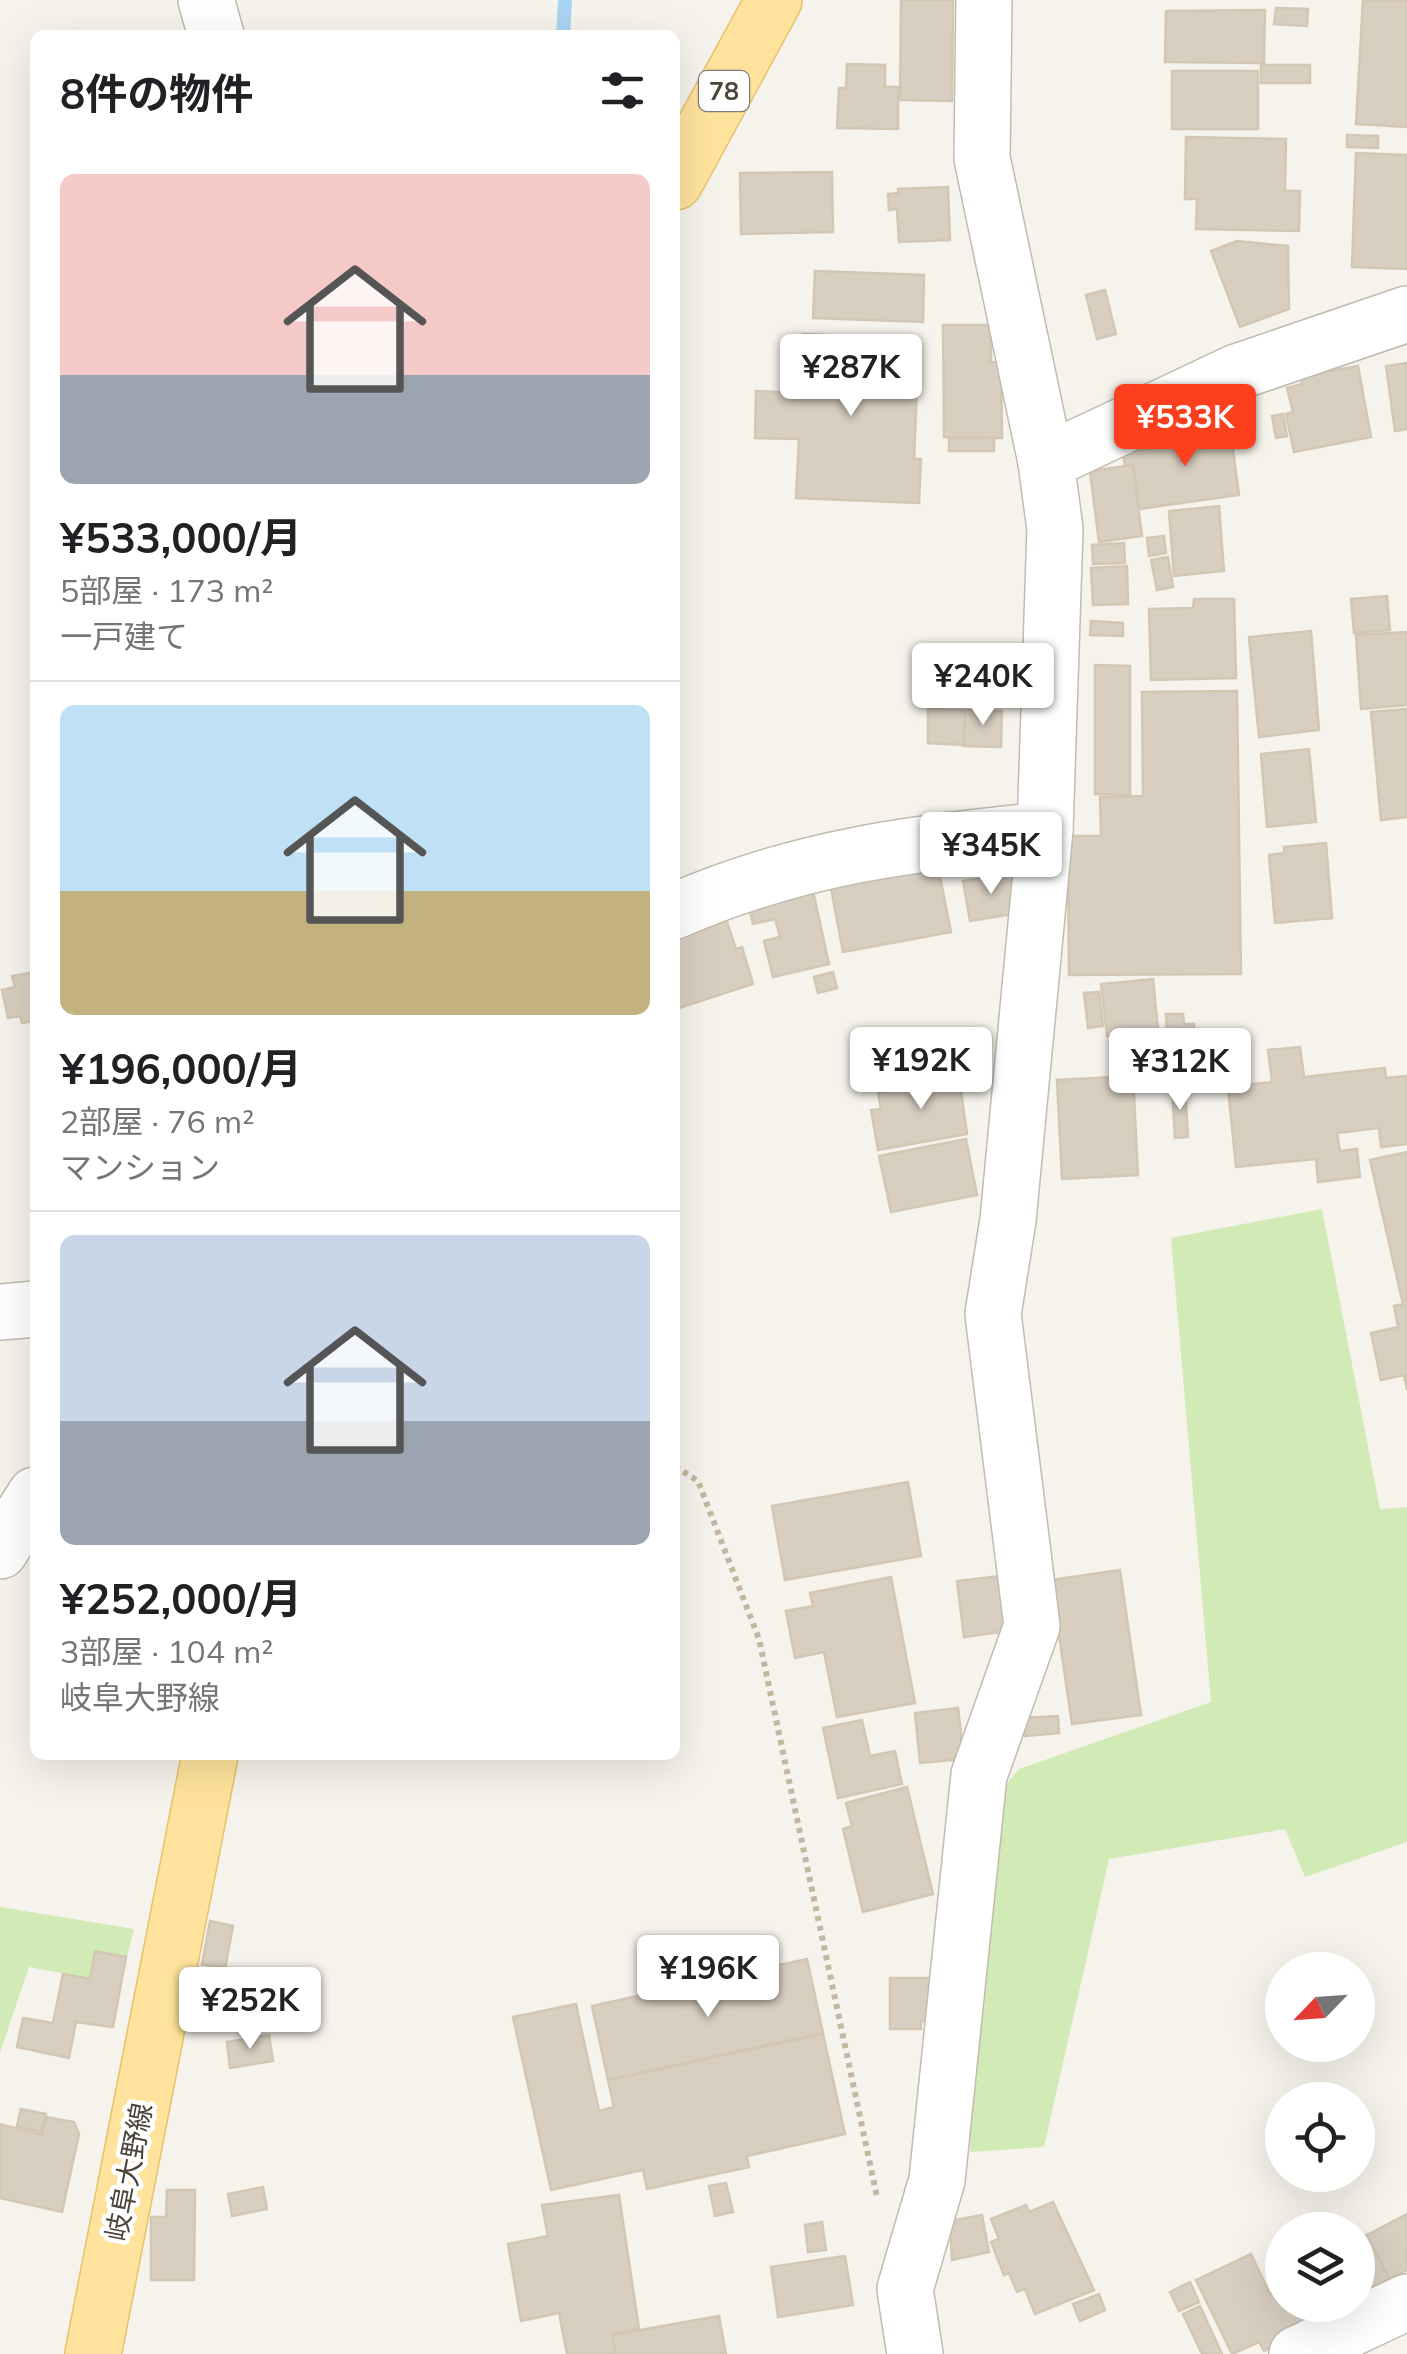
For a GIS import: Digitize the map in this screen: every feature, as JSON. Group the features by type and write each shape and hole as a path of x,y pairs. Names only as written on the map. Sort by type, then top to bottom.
{"main road":[{"name":"78","path":"680,173 774,0"},
{"name":"岐阜大野線","path":"93,2354 209,1760"}],"street":[{"path":"206,0 215,30"},
{"path":"916,2354 905,2289 936,2180 980,1776 1032,1626 993,1314 1008,1220 1045,830 1055,530 1046,462 982,158 984,0"},
{"path":"1046,462 1237,372 1407,314"},
{"path":"680,909 738,884 895,844 1045,830"},
{"path":"0,1312 30,1309"},
{"path":"0,1551 30,1503"},
{"path":"1297,2354 1407,2302"}],"path":[{"path":"680,1469 698,1481 758,1640 878,2207"}],"green space":[{"path":"1322,1209 1380,1509 1407,1507 1407,1842 1305,1877 1285,1829 1109,1859 1044,2147 970,2152 983,1813 1019,1769 1211,1702 1171,1238"},
{"path":"0,1907 134,1929 120,1984 29,1967 0,2053"}],"building":[{"path":"901,0 953,0 952,101 900,100"},
{"path":"1363,0 1407,1 1407,127 1356,124"},
{"path":"1276,8 1308,9 1307,26 1274,24"},
{"path":"1265,10 1264,63 1165,62 1166,11"},
{"path":"847,64 885,65 885,87 898,87 898,129 837,128 839,88 846,88"},
{"path":"1261,65 1310,65 1310,83 1261,83"},
{"path":"1172,71 1258,71 1258,129 1172,129"},
{"path":"1347,135 1378,136 1378,148 1347,147"},
{"path":"1186,137 1286,139 1285,191 1300,191 1299,231 1196,229 1197,199 1185,199"},
{"path":"1356,153 1407,155 1407,269 1352,267"},
{"path":"832,172 833,232 741,234 740,173"},
{"path":"948,187 950,240 899,242 897,209 889,210 888,194 898,193 898,189"},
{"path":"1237,241 1288,246 1289,309 1240,327 1211,251"},
{"path":"815,271 924,275 923,322 813,318"},
{"path":"1105,290 1116,334 1097,339 1086,295"},
{"path":"943,325 991,325 991,362 1001,363 1002,438 944,437"},
{"path":"803,334 919,339 914,459 921,459 919,503 796,498 799,439 755,438 756,391 801,393"},
{"path":"1407,363 1407,429 1395,431 1386,366"},
{"path":"1358,366 1371,437 1294,452 1286,414 1293,412 1287,388 1302,384 1301,376"},
{"path":"1283,414 1287,436 1276,438 1272,416"},
{"path":"1230,427 1239,495 1139,509 1133,465 1125,466 1123,452 1152,448 1151,438"},
{"path":"949,438 994,438 994,451 949,451"},
{"path":"1133,465 1142,536 1099,542 1090,471"},
{"path":"1219,506 1224,571 1174,576 1169,511"},
{"path":"1164,536 1166,553 1149,556 1147,538"},
{"path":"1124,543 1125,563 1093,564 1092,545"},
{"path":"1168,557 1173,587 1157,590 1151,560"},
{"path":"1127,566 1128,604 1093,605 1091,568"},
{"path":"1387,596 1390,630 1354,633 1351,599"},
{"path":"1194,599 1234,599 1236,678 1151,680 1149,609 1193,608"},
{"path":"1091,621 1123,623 1123,636 1090,635"},
{"path":"1311,631 1319,730 1259,737 1249,637"},
{"path":"1407,632 1407,705 1361,709 1356,635"},
{"path":"1095,665 1130,666 1130,795 1095,794"},
{"path":"1237,691 1241,974 1069,975 1068,836 1101,836 1100,797 1143,796 1142,692"},
{"path":"928,709 965,710 964,745 928,743"},
{"path":"1407,709 1407,817 1381,820 1371,712"},
{"path":"965,710 1002,711 1001,747 964,746"},
{"path":"1309,749 1316,822 1267,827 1261,754"},
{"path":"1326,843 1332,918 1275,923 1269,855 1284,853 1284,847"},
{"path":"938,867 951,932 843,952 831,888"},
{"path":"1012,873 1019,913 970,921 963,881"},
{"path":"811,882 829,964 773,977 764,941 780,937 775,919 753,924 747,897"},
{"path":"726,919 736,949 742,947 753,984 680,1008 680,934"},
{"path":"833,972 837,988 818,993 814,977"},
{"path":"30,973 30,1022 22,1023 20,1016 8,1018 2,990 15,987 12,976"},
{"path":"1153,979 1158,1030 1107,1036 1101,984"},
{"path":"1099,992 1103,1026 1088,1028 1084,993"},
{"path":"1166,1014 1183,1014 1184,1024 1194,1024 1196,1065 1183,1066 1183,1077 1169,1077"},
{"path":"1300,1047 1304,1077 1385,1068 1386,1078 1407,1076 1407,1144 1381,1147 1379,1128 1337,1133 1340,1151 1357,1149 1360,1177 1318,1182 1316,1159 1236,1167 1228,1087 1272,1082 1268,1050"},
{"path":"967,1071 970,1089 961,1091 967,1134 878,1150 871,1110 881,1109 878,1093"},
{"path":"1133,1076 1138,1175 1062,1179 1057,1080"},
{"path":"1172,1088 1185,1088 1188,1137 1175,1138"},
{"path":"966,1139 977,1195 891,1212 879,1156"},
{"path":"1407,1152 1407,1390 1404,1375 1381,1380 1371,1333 1398,1327 1394,1306 1403,1304 1370,1160"},
{"path":"908,1482 921,1556 785,1580 772,1506"},
{"path":"1120,1570 1141,1715 1072,1724 1051,1580"},
{"path":"1002,1576 1009,1631 964,1637 957,1581"},
{"path":"891,1577 915,1703 837,1717 824,1652 795,1658 786,1611 813,1606 810,1593"},
{"path":"958,1708 964,1759 920,1763 915,1713"},
{"path":"1058,1716 1059,1733 1025,1736 1024,1718"},
{"path":"862,1720 870,1756 895,1751 902,1784 838,1798 823,1728"},
{"path":"907,1787 933,1894 863,1912 843,1829 852,1826 846,1803"},
{"path":"210,1921 233,1926 225,1969 202,1964"},
{"path":"95,1951 126,1957 113,2027 76,2022 69,2058 17,2047 23,2018 53,2023 63,1974 90,1979"},
{"path":"807,1959 823,2033 608,2080 592,2006"},
{"path":"890,1978 931,1978 932,2021 921,2021 921,2029 890,2029"},
{"path":"576,2004 599,2111 614,2107 608,2080 823,2034 845,2134 747,2156 749,2167 647,2189 643,2170 551,2190 513,2017"},
{"path":"269,2035 273,2061 230,2068 227,2042"},
{"path":"21,2109 46,2114 41,2132 17,2126"},
{"path":"46,2117 74,2122 79,2134 62,2212 0,2198 0,2124 42,2135"},
{"path":"726,2183 733,2212 715,2216 709,2186"},
{"path":"263,2187 267,2209 232,2216 228,2194"},
{"path":"167,2190 195,2190 194,2280 151,2280 151,2217 166,2217"},
{"path":"619,2195 639,2329 612,2334 616,2354 567,2354 559,2313 521,2321 508,2244 548,2236 542,2205"},
{"path":"1053,2202 1094,2290 1035,2314 1025,2289 1017,2292 1009,2273 1004,2275 991,2242 999,2239 991,2219 1026,2205 1029,2212"},
{"path":"1407,2214 1407,2270 1389,2279 1375,2251 1375,2231"},
{"path":"982,2215 989,2252 952,2260 950,2221"},
{"path":"822,2222 826,2250 808,2252 805,2225"},
{"path":"1375,2251 1389,2279 1375,2286"},
{"path":"1251,2254 1265,2283 1265,2322 1318,2325 1264,2351 1259,2342 1232,2354 1196,2280"},
{"path":"845,2256 853,2305 778,2317 771,2267"},
{"path":"1190,2282 1199,2302 1179,2311 1170,2292"},
{"path":"1099,2294 1105,2310 1080,2321 1073,2304"},
{"path":"1200,2306 1222,2354 1202,2354 1183,2314"},
{"path":"719,2316 726,2354 616,2354 612,2335"}],"waterway":[{"path":"563,30 565,0"}]}
